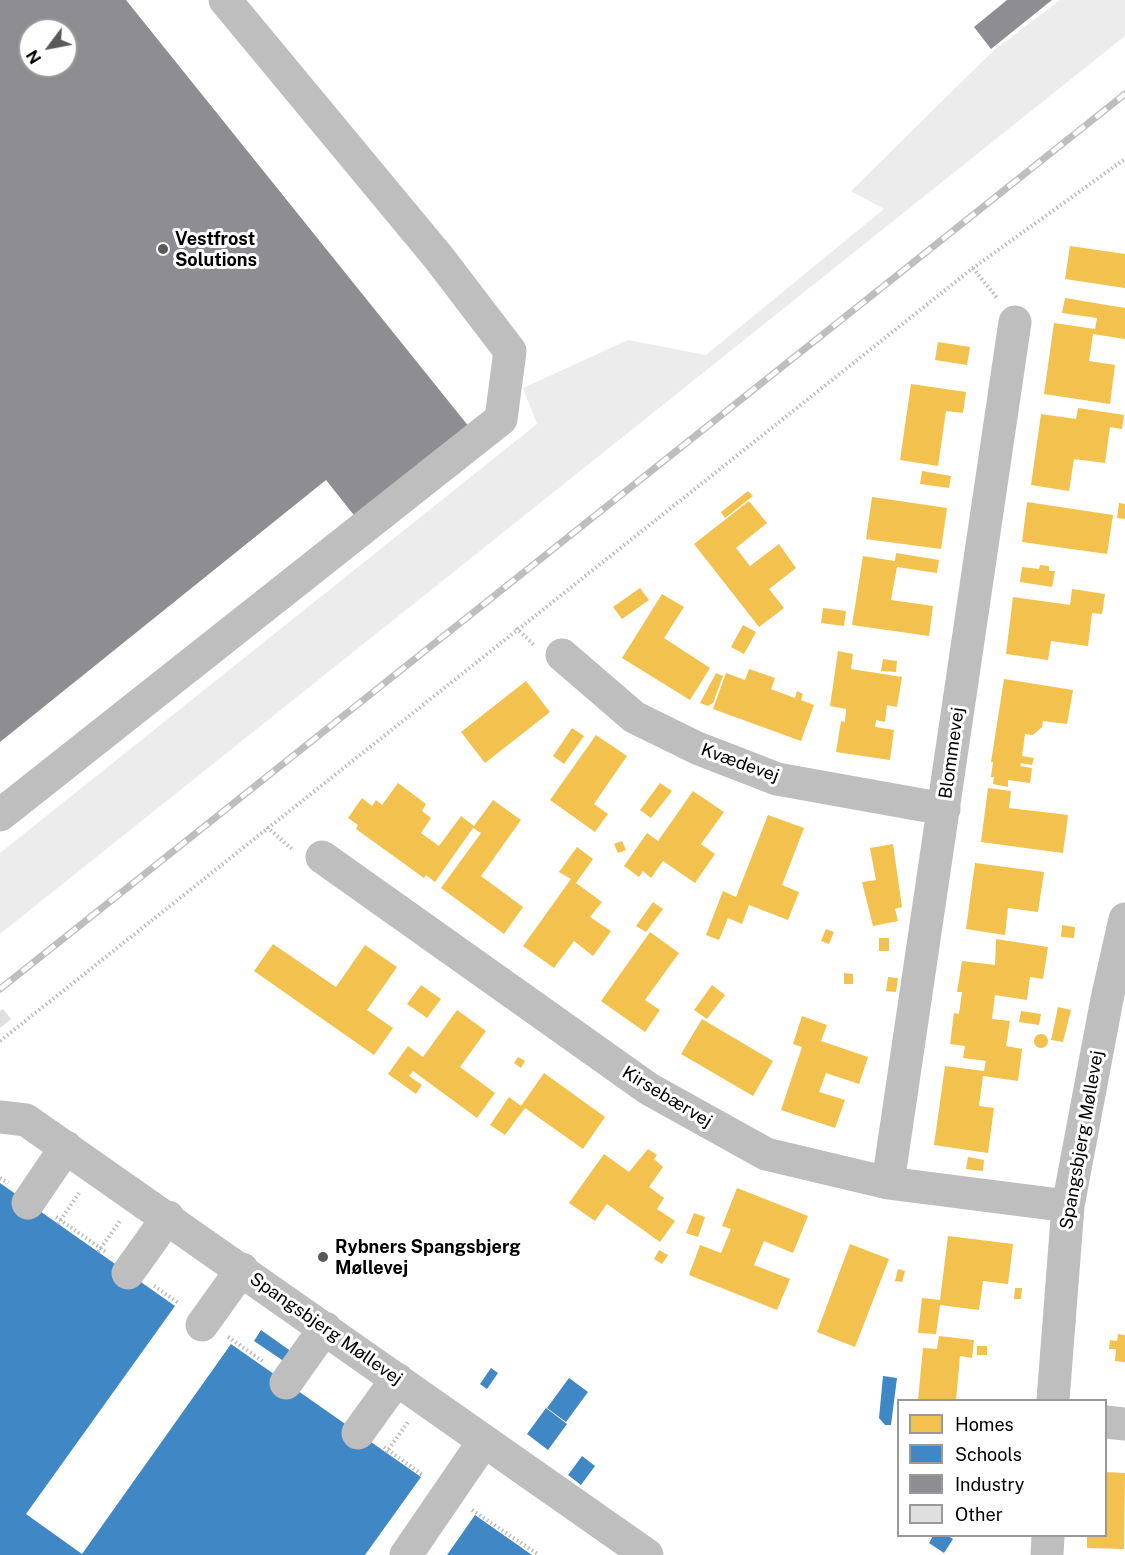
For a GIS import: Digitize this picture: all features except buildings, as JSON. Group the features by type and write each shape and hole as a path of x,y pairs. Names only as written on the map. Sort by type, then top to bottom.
{"street":[{"path":"0,815 501,419 510,351 439,258 225,0"},
{"name":"Blommevej","path":"888,1183 1016,322"},
{"name":"Kvædevej","path":"562,655 634,717 697,748 777,779 944,809"},
{"name":"Kirsebærvej","path":"322,856 649,1089 766,1154 888,1183 1068,1206"},
{"name":"Spangsbjerg Møllevej","path":"1053,1399 1068,1206 1116,1000 1125,919"},
{"name":"Spangsbjerg Møllevej","path":"0,1117 26,1120 66,1147 647,1555"},
{"path":"28,1203 66,1147"},
{"path":"128,1273 168,1217"},
{"path":"202,1324 242,1269"},
{"path":"286,1383 325,1328"},
{"path":"358,1433 397,1379"},
{"path":"1107,1422 1125,1424"},
{"path":"406,1555 484,1441"},
{"path":"1047,1555 1048,1537"}],"path":[{"path":"0,1041 516,628 973,268 1125,159"},
{"path":"973,268 1016,322"}],"shaded area":[{"path":"1060,0 1125,0 1125,36 0,934 0,853 537,424 523,388 628,340 706,355 884,209 851,191 993,51"}],"railway":[{"path":"0,989 1125,94"}],"place":[{"name":"Vestfrost Solutions","path":"163,249"},
{"name":"Rybners Spangsbjerg Møllevej","path":"323,1257"}]}
